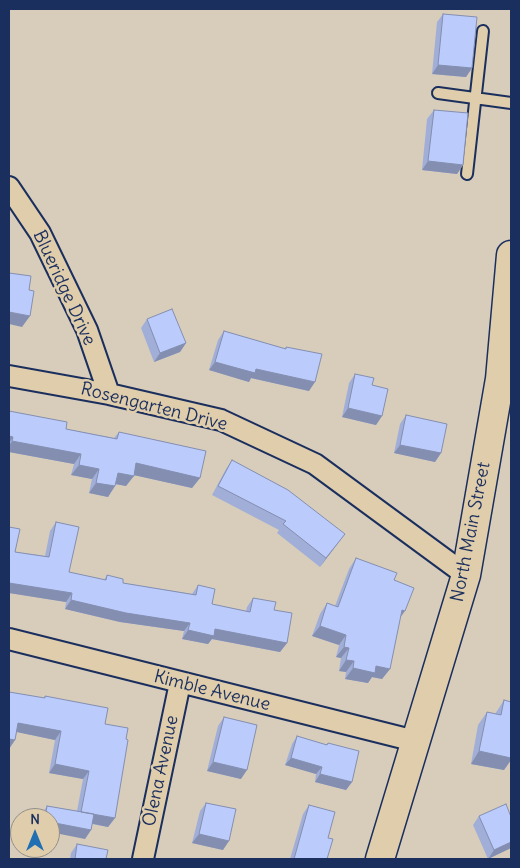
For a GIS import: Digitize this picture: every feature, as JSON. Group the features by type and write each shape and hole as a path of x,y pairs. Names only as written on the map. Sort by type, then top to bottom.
{"main road":[{"name":"North Main Street","path":"380,859 466,575 500,379 511,255"}],"street":[{"name":"Blueridge Drive","path":"9,187 40,233 87,330 108,394"},
{"name":"Rosengarten Drive","path":"9,376 108,394 221,420 316,464 466,575"},
{"name":"Kimble Avenue","path":"9,639 415,741"},
{"name":"Olena Avenue","path":"143,859 180,683"}],"lane":[{"path":"467,174 483,31"},
{"path":"438,93 511,103"}],"building":[{"path":"443,14 477,17 472,68 438,65"},
{"path":"434,110 468,113 463,165 428,161"},
{"path":"9,273 31,276 29,290 34,291 30,316 9,312"},
{"path":"172,309 186,343 160,353 147,319"},
{"path":"224,331 286,349 286,347 322,354 315,382 256,369 255,373 215,362"},
{"path":"355,374 374,378 372,385 388,389 382,416 348,408"},
{"path":"9,411 67,422 66,429 117,439 119,432 206,451 200,478 136,463 134,476 118,473 115,486 96,483 99,469 79,465 81,454 12,441 13,437 9,436"},
{"path":"406,415 447,424 441,453 400,445"},
{"path":"232,460 288,490 345,534 326,558 283,524 286,521 218,486"},
{"path":"56,522 79,527 69,572 106,580 107,575 123,579 123,583 196,595 198,585 215,589 212,604 250,612 253,598 276,602 274,610 292,613 287,643 215,629 214,636 188,630 190,623 126,613 71,600 72,593 9,583 9,527 20,529 15,552 49,557"},
{"path":"356,558 397,573 394,580 414,588 405,611 402,610 390,669 376,666 375,673 353,668 354,661 346,660 349,648 344,647 346,635 320,626 327,603 338,607"},
{"path":"9,692 45,698 45,696 108,708 105,724 128,728 126,739 128,740 115,818 81,812 89,771 55,764 61,731 18,723 15,740 9,739"},
{"path":"504,700 511,702 511,758 479,751 487,712 501,715"},
{"path":"224,717 257,725 247,770 213,762"},
{"path":"297,736 327,745 328,743 359,751 352,782 320,774 322,767 291,758"},
{"path":"206,803 236,809 229,841 199,834"},
{"path":"506,804 511,817 511,842 494,850 479,816"},
{"path":"309,805 335,812 328,838 333,839 327,859 294,859"},
{"path":"60,808 94,814 91,830 60,824"},
{"path":"77,844 108,850 106,859 75,859"}]}
